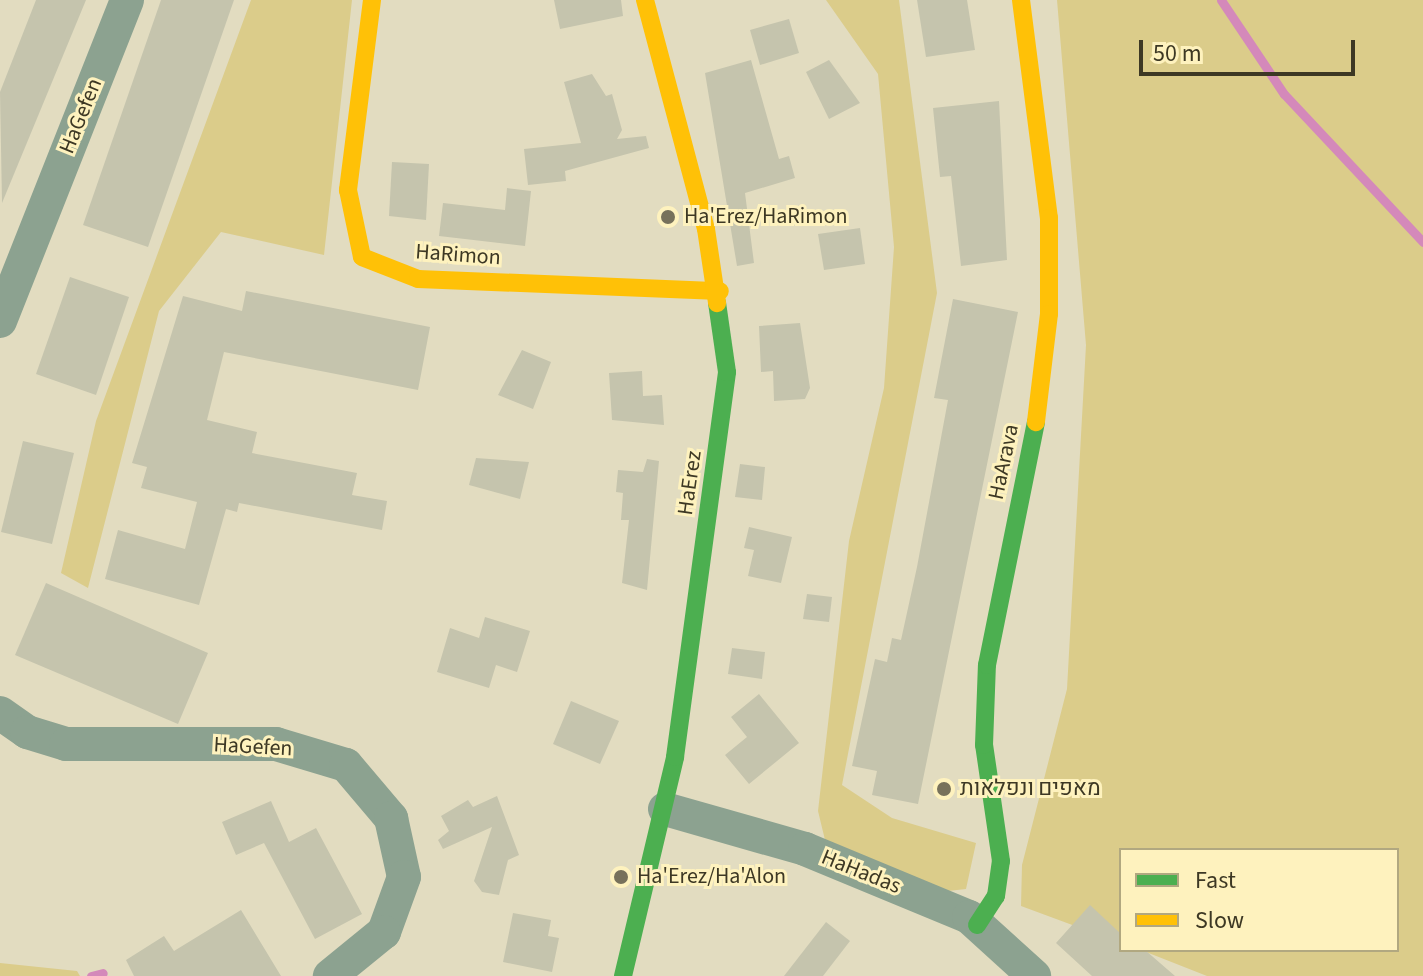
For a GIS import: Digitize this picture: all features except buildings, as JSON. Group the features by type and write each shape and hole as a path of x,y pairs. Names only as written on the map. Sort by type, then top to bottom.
{"street":[{"name":"HaGefen","path":"0,321 127,0"},
{"name":"HaRimon","path":"372,0 348,190 362,257 418,279 720,291"},
{"name":"HaErez","path":"623,976 665,809 726,405 720,291 645,0"},
{"name":"HaArava","path":"977,925 996,896 1001,863 984,745 987,665 1038,420 1049,314 1049,218 1021,0"},
{"name":"HaGefen","path":"0,713 27,732 66,744 276,744 346,765 391,818 404,877 384,932 330,976"},
{"name":"HaHadas","path":"665,809 805,849 977,925 1034,976"}],"shaded area":[{"path":"251,0 352,0 324,255 221,232 159,311 88,588 61,573 96,421"},
{"path":"826,0 899,0 937,293 842,785 892,818 976,843 966,889 948,891 825,840 818,811 849,541 884,388 894,247 878,74"},
{"path":"1057,0 1423,0 1423,976 1207,976 1146,952 1399,952 1399,848 1119,848 1119,942 1021,906 1022,865 1067,689 1086,345"},
{"path":"0,963 77,971 80,976 0,976"}],"waterway":[{"path":"1221,0 1284,94 1423,242"},
{"path":"91,976 103,973"}],"traffic: fast":[{"path":"623,976 675,757 727,372 717,303"},
{"path":"977,925 996,896 1001,861 984,745 987,665 1036,422"}],"traffic: slow":[{"path":"372,0 348,190 362,257 418,279 720,291"},
{"path":"645,0 706,229 717,303"},
{"path":"1021,0 1049,218 1049,314 1036,422"}],"place":[{"name":"Ha'Erez/HaRimon","path":"668,217"},
{"name":"מאפים ונפלאות","path":"944,789"},
{"name":"Ha'Erez/Ha'Alon","path":"621,877"}]}
